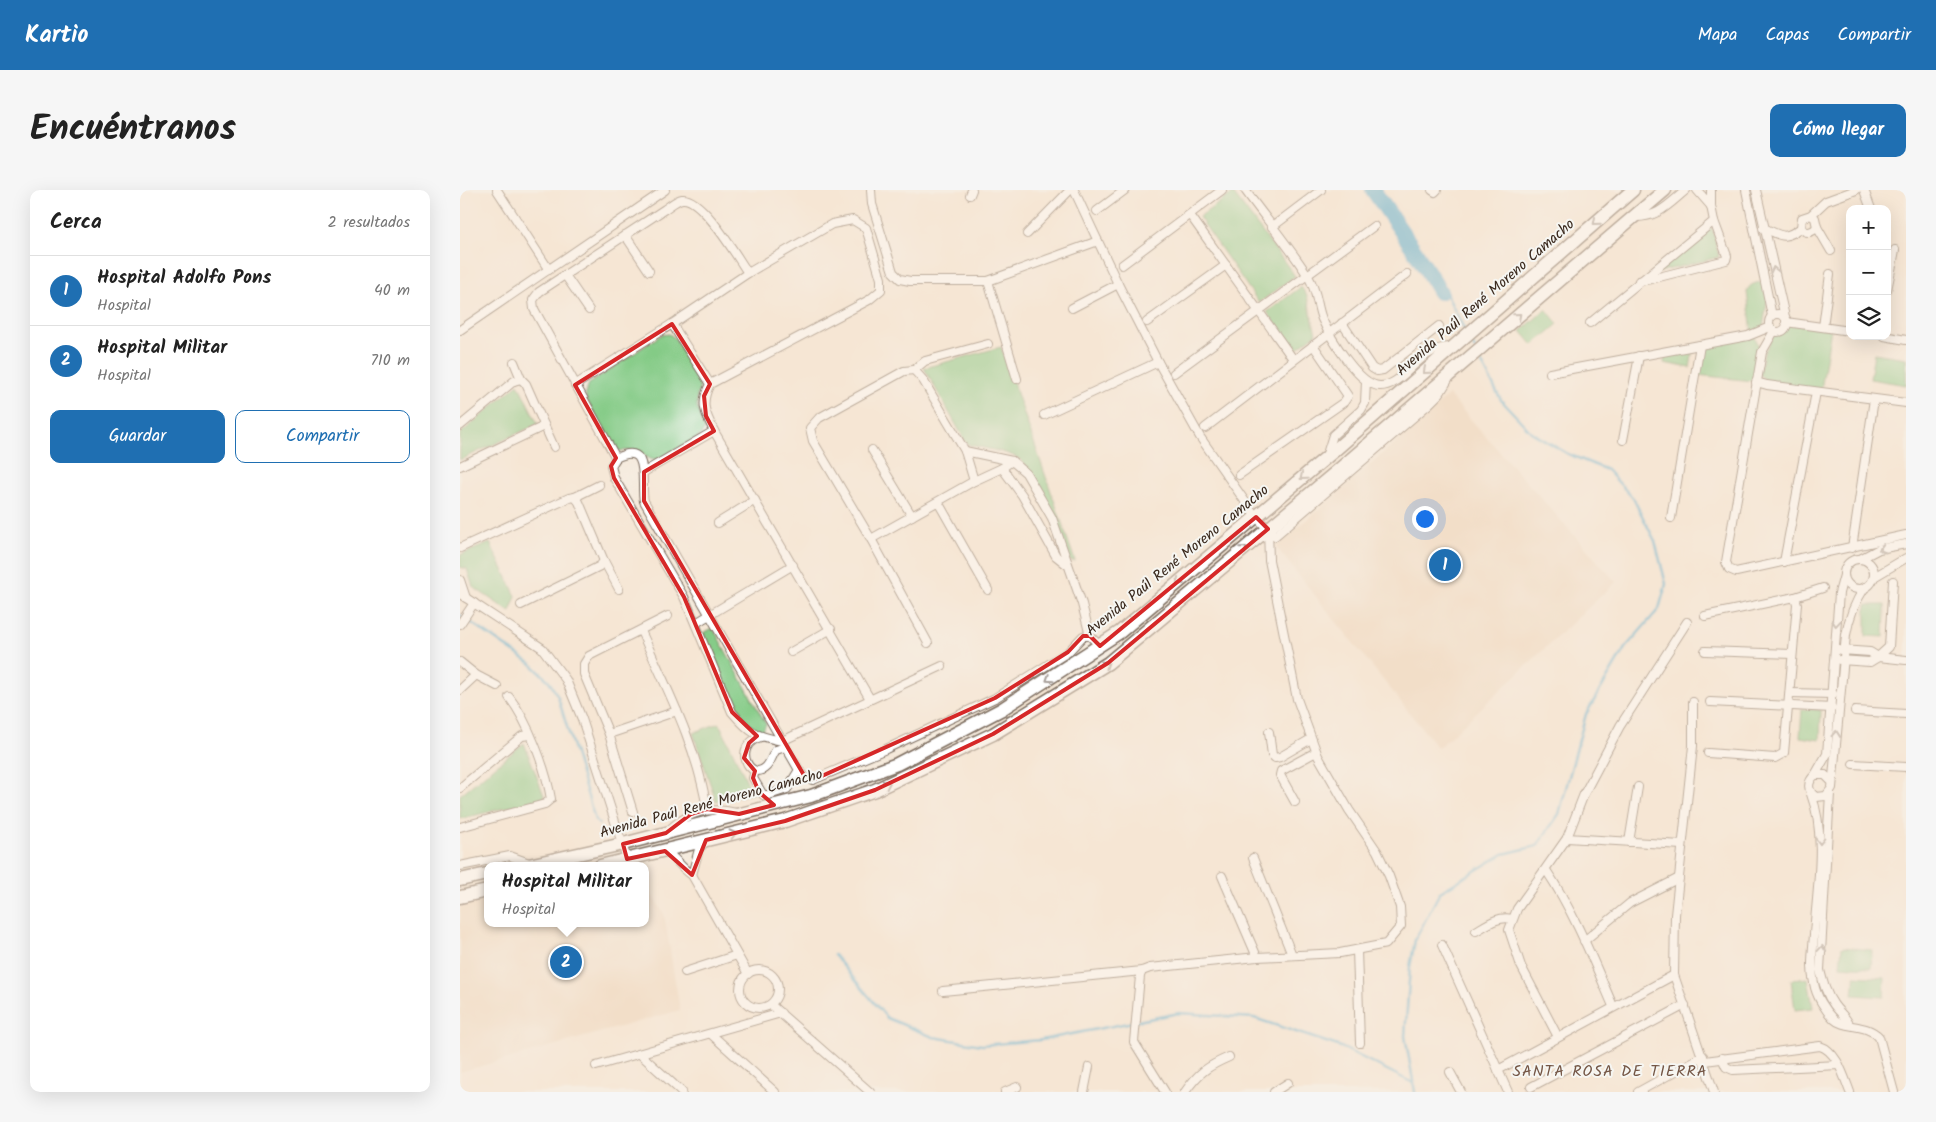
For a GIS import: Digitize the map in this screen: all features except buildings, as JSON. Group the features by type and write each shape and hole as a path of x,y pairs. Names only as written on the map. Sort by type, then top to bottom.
{"main road":[{"name":"Avenida Paúl René Moreno Camacho","path":"541,862 623,844 739,814 788,795 811,796 897,764 1002,710 1120,632 1325,458 1633,190"},
{"path":"615,862 785,821 875,790 993,734 1108,663 1452,373 1665,190"},
{"path":"460,880 484,875"},
{"path":"460,897 484,892"}],"street":[{"path":"498,190 549,270"},
{"path":"460,330 665,190"},
{"path":"871,190 872,204 893,272 900,279 910,281 988,280 1098,241"},
{"path":"1027,234 1070,190"},
{"path":"943,991 1257,957 1340,953 1386,944 1394,937 1401,926 1400,907 1389,876 1377,851 1349,810 1316,752 1297,699 1269,560 1268,529 1256,516 1200,437 1158,362 1118,284 1074,190"},
{"path":"1097,211 1125,190"},
{"path":"1122,265 1222,190"},
{"path":"1245,190 1316,290 1321,317 1329,333 1340,351 1366,381 1372,385 1382,386 1391,384 1426,354 1462,339"},
{"path":"1272,227 1321,190"},
{"path":"1432,190 1434,192 1437,190"},
{"path":"1633,217 1645,218 1656,214 1686,190"},
{"path":"1697,190 1711,206"},
{"path":"1639,281 1726,260 1727,256 1714,221 1711,206 1711,190"},
{"path":"1746,190 1772,316 1769,322 1772,329 1762,352 1756,382 1726,562 1729,569 1736,572 1906,535"},
{"path":"1550,373 1748,336 1772,329 1781,331 1784,329 1786,320 1756,190"},
{"path":"1754,228 1765,228 1781,237 1790,236 1801,228 1802,218 1810,215 1826,201 1856,190"},
{"path":"1864,190 1870,205"},
{"path":"616,458 534,309 533,300 539,292 665,208 682,199 692,201 705,212 748,273"},
{"path":"1190,215 1293,359"},
{"path":"1810,215 1817,222 1817,226 1831,250"},
{"path":"575,385 672,324 748,273 832,224 853,220 866,228 881,279 881,290 869,300 710,384 704,396 706,416 714,431 831,629 870,699"},
{"path":"1590,324 1639,281 1714,221"},
{"path":"1174,373 1374,226"},
{"path":"1801,228 1809,232 1814,231 1817,226"},
{"path":"625,235 649,271"},
{"path":"1891,270 1895,250"},
{"path":"1147,322 1226,265"},
{"path":"1205,428 1293,359 1407,274"},
{"path":"1823,327 1830,274"},
{"path":"565,275 589,310"},
{"path":"988,280 1017,380"},
{"path":"1072,308 1118,284"},
{"path":"1772,316 1778,314 1786,320 1846,330"},
{"path":"1342,323 1372,368 1377,372 1383,370 1439,326"},
{"path":"672,324 710,384"},
{"path":"1891,337 1906,340"},
{"path":"928,643 872,539 813,441 810,428 819,418 904,371 914,370 925,361 988,344"},
{"path":"1239,475 1344,402 1348,396 1314,344"},
{"path":"1671,518 1700,345"},
{"path":"1623,440 1639,356"},
{"path":"514,362 554,446"},
{"path":"1044,415 1158,362"},
{"path":"914,370 923,380 965,451 974,481"},
{"path":"460,426 514,381 521,379"},
{"path":"1325,458 1333,435 1361,410 1365,403 1366,381"},
{"path":"1756,382 1767,386 1906,403"},
{"path":"1784,562 1816,392"},
{"path":"1852,548 1874,399"},
{"path":"460,466 544,425"},
{"path":"644,472 714,431"},
{"path":"872,450 912,516"},
{"path":"965,451 1012,460 1026,473 1052,518 1082,604 1090,636 1100,646"},
{"path":"784,744 761,737 743,724 732,712 684,597 614,478 611,466 616,458 625,454 634,455 642,462 644,502 709,613 784,744 798,770 804,777 812,780 886,749 994,698 1068,652 1083,636 1090,636"},
{"path":"872,539 974,481 1002,468 1012,460"},
{"path":"1002,468 1022,495 1056,556 1067,565"},
{"path":"460,548 569,498 575,498 599,484"},
{"path":"1022,495 1028,490 1036,489"},
{"path":"575,498 579,502 604,560 619,589"},
{"path":"718,522 755,500"},
{"path":"938,502 988,590"},
{"path":"1894,1092 1879,1037 1873,1031 1835,1021 1827,1011 1814,985 1812,961 1820,839 1816,805 1809,784 1826,754 1839,593 1846,567 1852,561 1879,549 1906,544"},
{"path":"1849,1024 1846,1017 1834,1004 1823,982 1820,970 1830,793 1849,617 1856,600 1866,587 1870,585 1874,577 1906,558"},
{"path":"1860,559 1868,562 1873,569 1874,577"},
{"path":"521,606 600,566 604,560"},
{"path":"696,623 709,613 793,565"},
{"path":"1844,575 1847,583 1854,588 1866,587"},
{"path":"460,580 463,596 542,648 566,680 582,719 627,859"},
{"path":"1833,659 1870,662 1888,647 1893,581"},
{"path":"1705,616 1795,598 1822,588"},
{"path":"1708,753 1775,758 1784,754 1797,604 1795,598"},
{"path":"460,624 474,603"},
{"path":"633,812 609,734 584,674 584,664 589,656 668,616"},
{"path":"1558,1037 1521,966 1509,930 1512,919 1517,908 1546,870 1567,838 1584,794 1620,726 1687,622"},
{"path":"791,652 831,629"},
{"path":"641,631 686,729 698,768 707,809"},
{"path":"1705,650 1792,654"},
{"path":"1834,650 1870,652 1878,657 1906,660"},
{"path":"460,662 476,675 497,686"},
{"path":"761,737 754,739 745,750 744,758 748,766 755,771 762,770 768,766 776,750 784,744 870,699 942,666"},
{"path":"460,690 476,675"},
{"path":"1790,693 1840,694"},
{"path":"460,826 545,804 551,799 534,744 517,707 509,697"},
{"path":"994,698 1011,724"},
{"path":"1694,702 1693,746 1675,916 1674,975 1714,1092"},
{"path":"1710,702 1839,708"},
{"path":"609,734 677,711"},
{"path":"1855,711 1906,714"},
{"path":"1268,732 1272,755 1295,802"},
{"path":"460,788 522,736 530,735"},
{"path":"1275,758 1311,739"},
{"path":"1281,771 1316,752"},
{"path":"1853,764 1906,767"},
{"path":"755,771 753,778 763,795 788,795 798,770"},
{"path":"1815,775 1825,775 1832,782"},
{"path":"1629,842 1638,787"},
{"path":"1811,794 1821,798 1830,793"},
{"path":"666,833 677,822 707,809 739,814"},
{"path":"1567,838 1682,845"},
{"path":"692,875 699,849 706,840"},
{"path":"665,850 692,875 748,974"},
{"path":"460,866 510,856 521,862"},
{"path":"1253,858 1292,956"},
{"path":"1546,870 1557,887 1584,941 1613,1006"},
{"path":"1222,876 1257,957"},
{"path":"1584,941 1630,903 1679,878"},
{"path":"1476,931 1498,919 1505,917 1512,919"},
{"path":"1442,945 1508,1092"},
{"path":"1357,950 1360,1043"},
{"path":"685,972 737,955"},
{"path":"754,970 762,970 769,972 775,978 779,992 776,1000 771,1005 757,1009 744,1001 740,994 740,986 742,979 748,974 754,970"},
{"path":"1142,970 1134,1042 1165,1092"},
{"path":"1498,1070 1613,1006 1674,975"},
{"path":"1814,985 1823,982"},
{"path":"1827,1011 1834,1004"},
{"path":"771,1005 870,1092"},
{"path":"1531,1087 1685,1005"},
{"path":"596,1066 780,1013"},
{"path":"711,1034 775,1092"},
{"path":"1638,1092 1704,1059 1820,1046 1825,1047 1839,1065 1850,1092"},
{"path":"640,1054 682,1092"},
{"path":"1185,1092 1195,1078 1210,1065 1228,1057"},
{"path":"1722,1058 1726,1067 1733,1070 1839,1065"},
{"path":"1084,1092 1088,1067"},
{"path":"1450,1072 1461,1092"},
{"path":"1274,1092 1288,1083"},
{"path":"1005,1092 1017,1088"}],"highlighted area":[{"path":"672,324 710,384 704,396 706,416 714,431 644,472 644,501 805,777 813,780 995,698 1068,652 1083,636 1090,636 1100,646 1256,517 1268,529 1108,663 993,734 875,790 785,821 706,840 692,875 665,851 627,859 623,844 666,833 691,814 707,809 739,814 774,805 759,792 753,778 755,771 744,758 749,743 757,736 732,712 684,597 614,478 611,466 616,458 575,385"}],"shaded area":[{"path":"1449,395 1616,582 1438,748 1276,547"},
{"path":"649,890 664,914 680,1010 460,1072 460,907 484,902 484,927 649,927"}],"green space":[{"path":"1233,193 1295,276 1259,303 1199,217"},
{"path":"1712,227 1719,257 1655,273"},
{"path":"1765,281 1768,294 1763,328 1752,333 1747,292 1751,285"},
{"path":"1301,287 1307,296 1316,334 1295,350 1267,312"},
{"path":"1546,309 1558,324 1533,345 1521,331"},
{"path":"1788,324 1831,329 1821,390 1768,383 1759,374 1764,353 1775,333 1783,331"},
{"path":"669,334 675,338 698,378 700,387 697,396 697,407 705,429 700,436 654,460 636,451 621,451 612,446 586,398 586,390 589,384 661,335"},
{"path":"1755,337 1760,349 1753,381 1697,375 1702,345"},
{"path":"1001,347 1075,561 1070,561 1049,504 1025,464 1011,455 967,444 924,368"},
{"path":"1693,350 1690,368 1664,363 1665,355"},
{"path":"1874,353 1906,358 1906,385 1870,379"},
{"path":"518,384 538,424 460,460 460,434"},
{"path":"490,543 516,596 510,612 473,587 467,569 460,567 460,555"},
{"path":"1866,605 1885,605 1884,637 1866,636"},
{"path":"713,628 766,724 762,732 747,723 739,714 703,633"},
{"path":"1802,709 1821,710 1820,740 1800,737"},
{"path":"719,723 753,794 716,801 693,733"},
{"path":"524,743 545,798 460,819 460,795"},
{"path":"1842,947 1872,950 1871,968 1840,966"},
{"path":"1855,976 1885,978 1884,997 1853,995"},
{"path":"1808,978 1813,1008 1795,1010 1791,980"}],"waterway":[{"path":"1373,190 1415,251 1440,292"},
{"path":"1379,190 1434,269 1465,331"},
{"path":"1469,339 1475,349"},
{"path":"1415,1092 1405,1036 1410,967 1415,940 1440,892 1503,854 1537,846 1559,814 1586,714 1625,648 1659,609 1666,584 1655,541 1633,498 1607,470 1568,454 1531,432 1501,400 1478,356"},
{"path":"460,615 530,663 549,681 558,697 595,820 599,824"},
{"path":"834,955 887,1018 933,1037 982,1045 1041,1040 1179,1013 1254,1018 1341,1047 1413,1083"}],"place":[{"name":"Hospital Adolfo Pons","path":"1445,565"},
{"name":"Hospital Militar","path":"566,962"}],"district":[{"name":"SANTA ROSA DE TIERRA","path":"1610,1070"}]}
